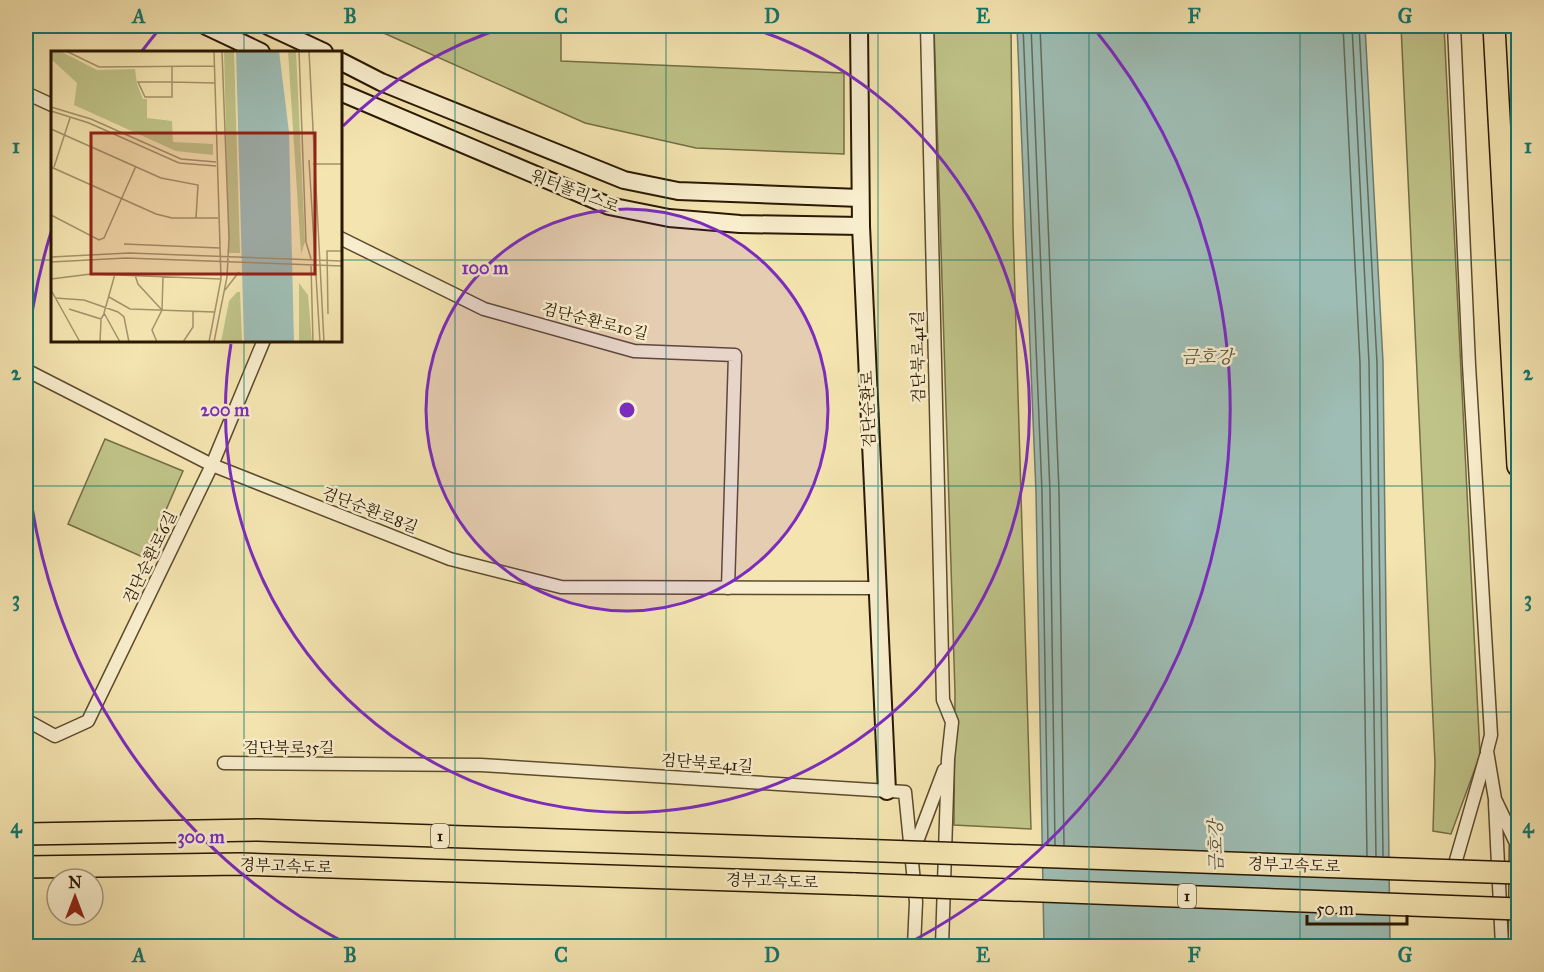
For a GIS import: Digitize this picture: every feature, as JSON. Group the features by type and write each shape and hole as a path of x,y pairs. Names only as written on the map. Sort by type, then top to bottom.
{"highway":[{"path":"1494,26 1518,465"},
{"path":"1502,197 1509,207 1518,213"},
{"path":"1504,239 1518,222"},
{"name":"경부고속도로","path":"26,834 258,830 1518,873"},
{"name":"경부고속도로","path":"26,867 241,864 1518,909"}],"main road":[{"path":"206,26 259,51"},
{"path":"268,26 322,51"},
{"name":"검단순환로","path":"859,26 861,226 875,588 887,791"},
{"name":"워터폴리스로","path":"342,62 381,82 624,180 678,191 860,198"},
{"name":"워터폴리스로","path":"342,93 609,206 669,218 740,224 861,226"}],"street":[{"name":"검단북로41길","path":"927,26 943,700 952,722 948,759"},
{"path":"1422,878 1451,878 1491,735 1469,364 1454,26"},
{"path":"26,93 51,105"},
{"name":"검단순환로10길","path":"342,239 484,309 634,351 735,355 728,588"},
{"name":"검단순환로6길","path":"26,720 55,736 88,721 212,465 263,342"},
{"name":"검단순환로8길","path":"26,370 212,465 450,559 561,587 875,588"},
{"path":"1487,752 1496,799 1502,946"},
{"path":"911,856 948,759"},
{"path":"942,946 948,759"},
{"name":"검단북로35길","path":"224,763 353,763"},
{"name":"검단북로41길","path":"353,763 481,765 887,791"},
{"path":"887,791 905,792 916,902 914,946"},
{"path":"1496,799 1516,843 1515,946"}],"green space":[{"path":"368,26 561,26 561,61 844,73 844,154 696,148 585,123"},
{"path":"934,26 1011,26 1013,227 1031,829 954,825 955,693"},
{"path":"1401,26 1444,26 1480,755 1451,834 1433,831 1435,763"},
{"path":"105,439 183,471 145,558 68,524"}],"water":[{"name":"금호강","path":"1017,26 1365,26 1383,362 1390,946 1044,946 1036,492"}]}
